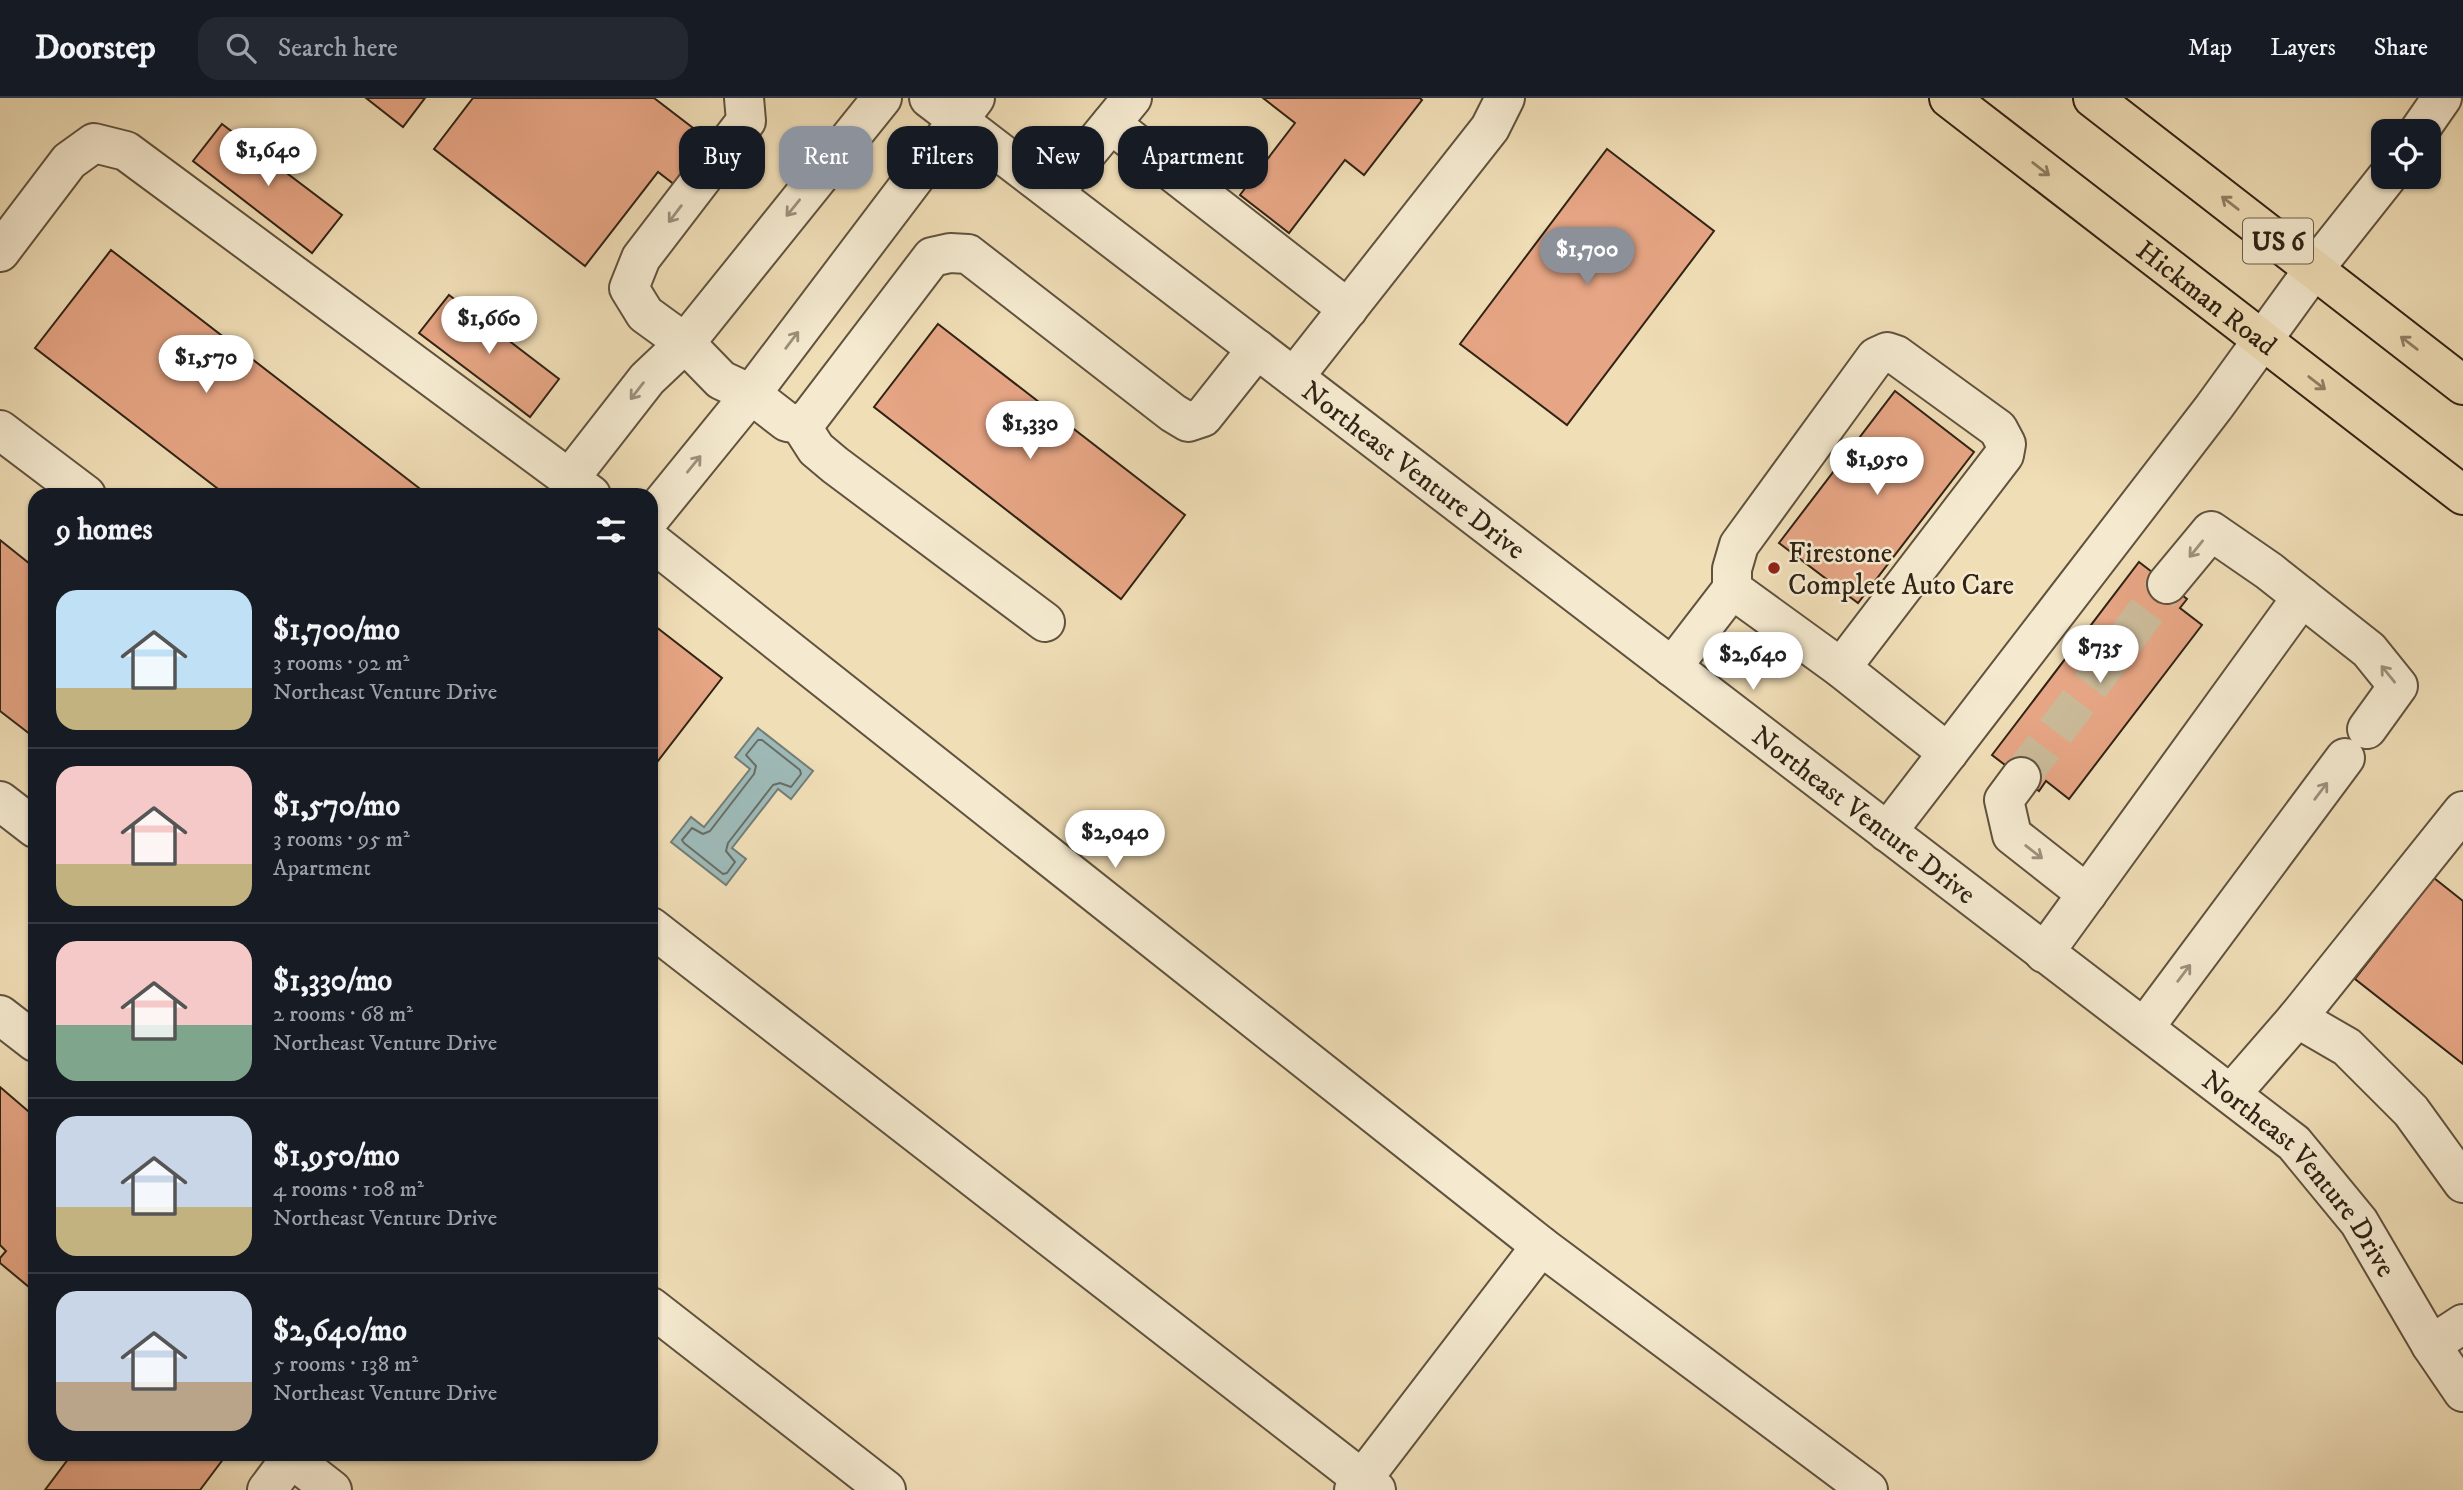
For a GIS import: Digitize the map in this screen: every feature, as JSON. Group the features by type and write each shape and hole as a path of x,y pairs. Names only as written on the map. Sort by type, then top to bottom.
{"highway":[{"name":"Hickman Road","path":"1949,98 2463,495"},
{"name":"US 6","path":"2093,98 2463,385"}],"street":[{"path":"0,252 69,161 94,144 126,151 580,487 647,379 685,343 882,98"},
{"path":"1294,377 1490,128 1505,98"},
{"path":"2427,119 2442,98"},
{"path":"658,508 751,394 954,105"},
{"name":"Northeast Venture Drive","path":"954,105 1054,193 2294,1143 2359,1222 2431,1345 2463,1392"},
{"path":"745,110 641,258 629,288 645,314 685,343 721,380 751,394 787,422 800,424 810,417 932,257 950,253 968,254 1188,422 1203,416 1257,349"},
{"path":"1054,193 1121,111 1348,309"},
{"path":"1887,832 2377,189"},
{"path":"1672,667 1732,589 1732,569 1739,545 1875,357 1888,352 1896,355 1998,429 2006,444 2004,455 1841,668"},
{"path":"800,424 816,449 835,465 1045,622"},
{"path":"0,430 77,488"},
{"path":"2144,1028 2398,686 2369,650 2211,531 2167,584"},
{"path":"658,547 1541,1246 1868,1490"},
{"path":"1732,589 1841,668 1948,753"},
{"path":"2044,953 2302,597"},
{"path":"2021,777 2004,800 2012,835 2087,894"},
{"path":"0,801 28,823"},
{"path":"2231,1094 2297,1018 2463,811"},
{"path":"658,932 1364,1486 1541,1246"},
{"path":"0,1015 28,1037"},
{"path":"2297,1018 2347,1047 2411,1111 2463,1183"},
{"path":"658,1312 886,1490"},
{"path":"2431,1345 2463,1324"},
{"path":"267,1490 289,1461"},
{"path":"299,1461 332,1490"}],"water":[{"path":"758,728 813,771 791,799 778,789 732,848 746,859 726,885 671,842 691,817 704,827 750,769 735,757"}],"building":[{"path":"366,98 425,98 403,127"},
{"path":"473,98 654,98 690,126 679,126 679,180 675,185 658,172 585,266 434,149"},
{"path":"1263,98 1422,100 1364,175 1345,160 1289,233 1240,195 1245,189 1268,189 1268,158 1295,123"},
{"path":"222,124 342,215 312,253 193,161"},
{"path":"1607,149 1714,231 1567,425 1460,344"},
{"path":"111,250 419,488 217,488 35,348"},
{"path":"449,295 559,379 530,417 419,333"},
{"path":"938,324 1185,515 1121,599 874,407"},
{"path":"1895,391 1974,452 1858,603 1779,543"},
{"path":"0,540 28,562 28,733 0,711"},
{"path":"2139,562 2187,599 2180,608 2202,625 2069,799 2046,781 2039,791 1992,755"},
{"path":"658,628 722,678 658,761"},
{"path":"2434,878 2463,901 2463,1064 2355,979"},
{"path":"0,1087 28,1111 28,1286 0,1263 0,1258 6,1251 0,1245"},
{"path":"67,1461 222,1461 200,1490 45,1490"}],"tunnel":[{"path":"2021,777 2167,584"}],"place":[{"name":"Firestone Complete Auto Care","path":"1774,568"}]}
